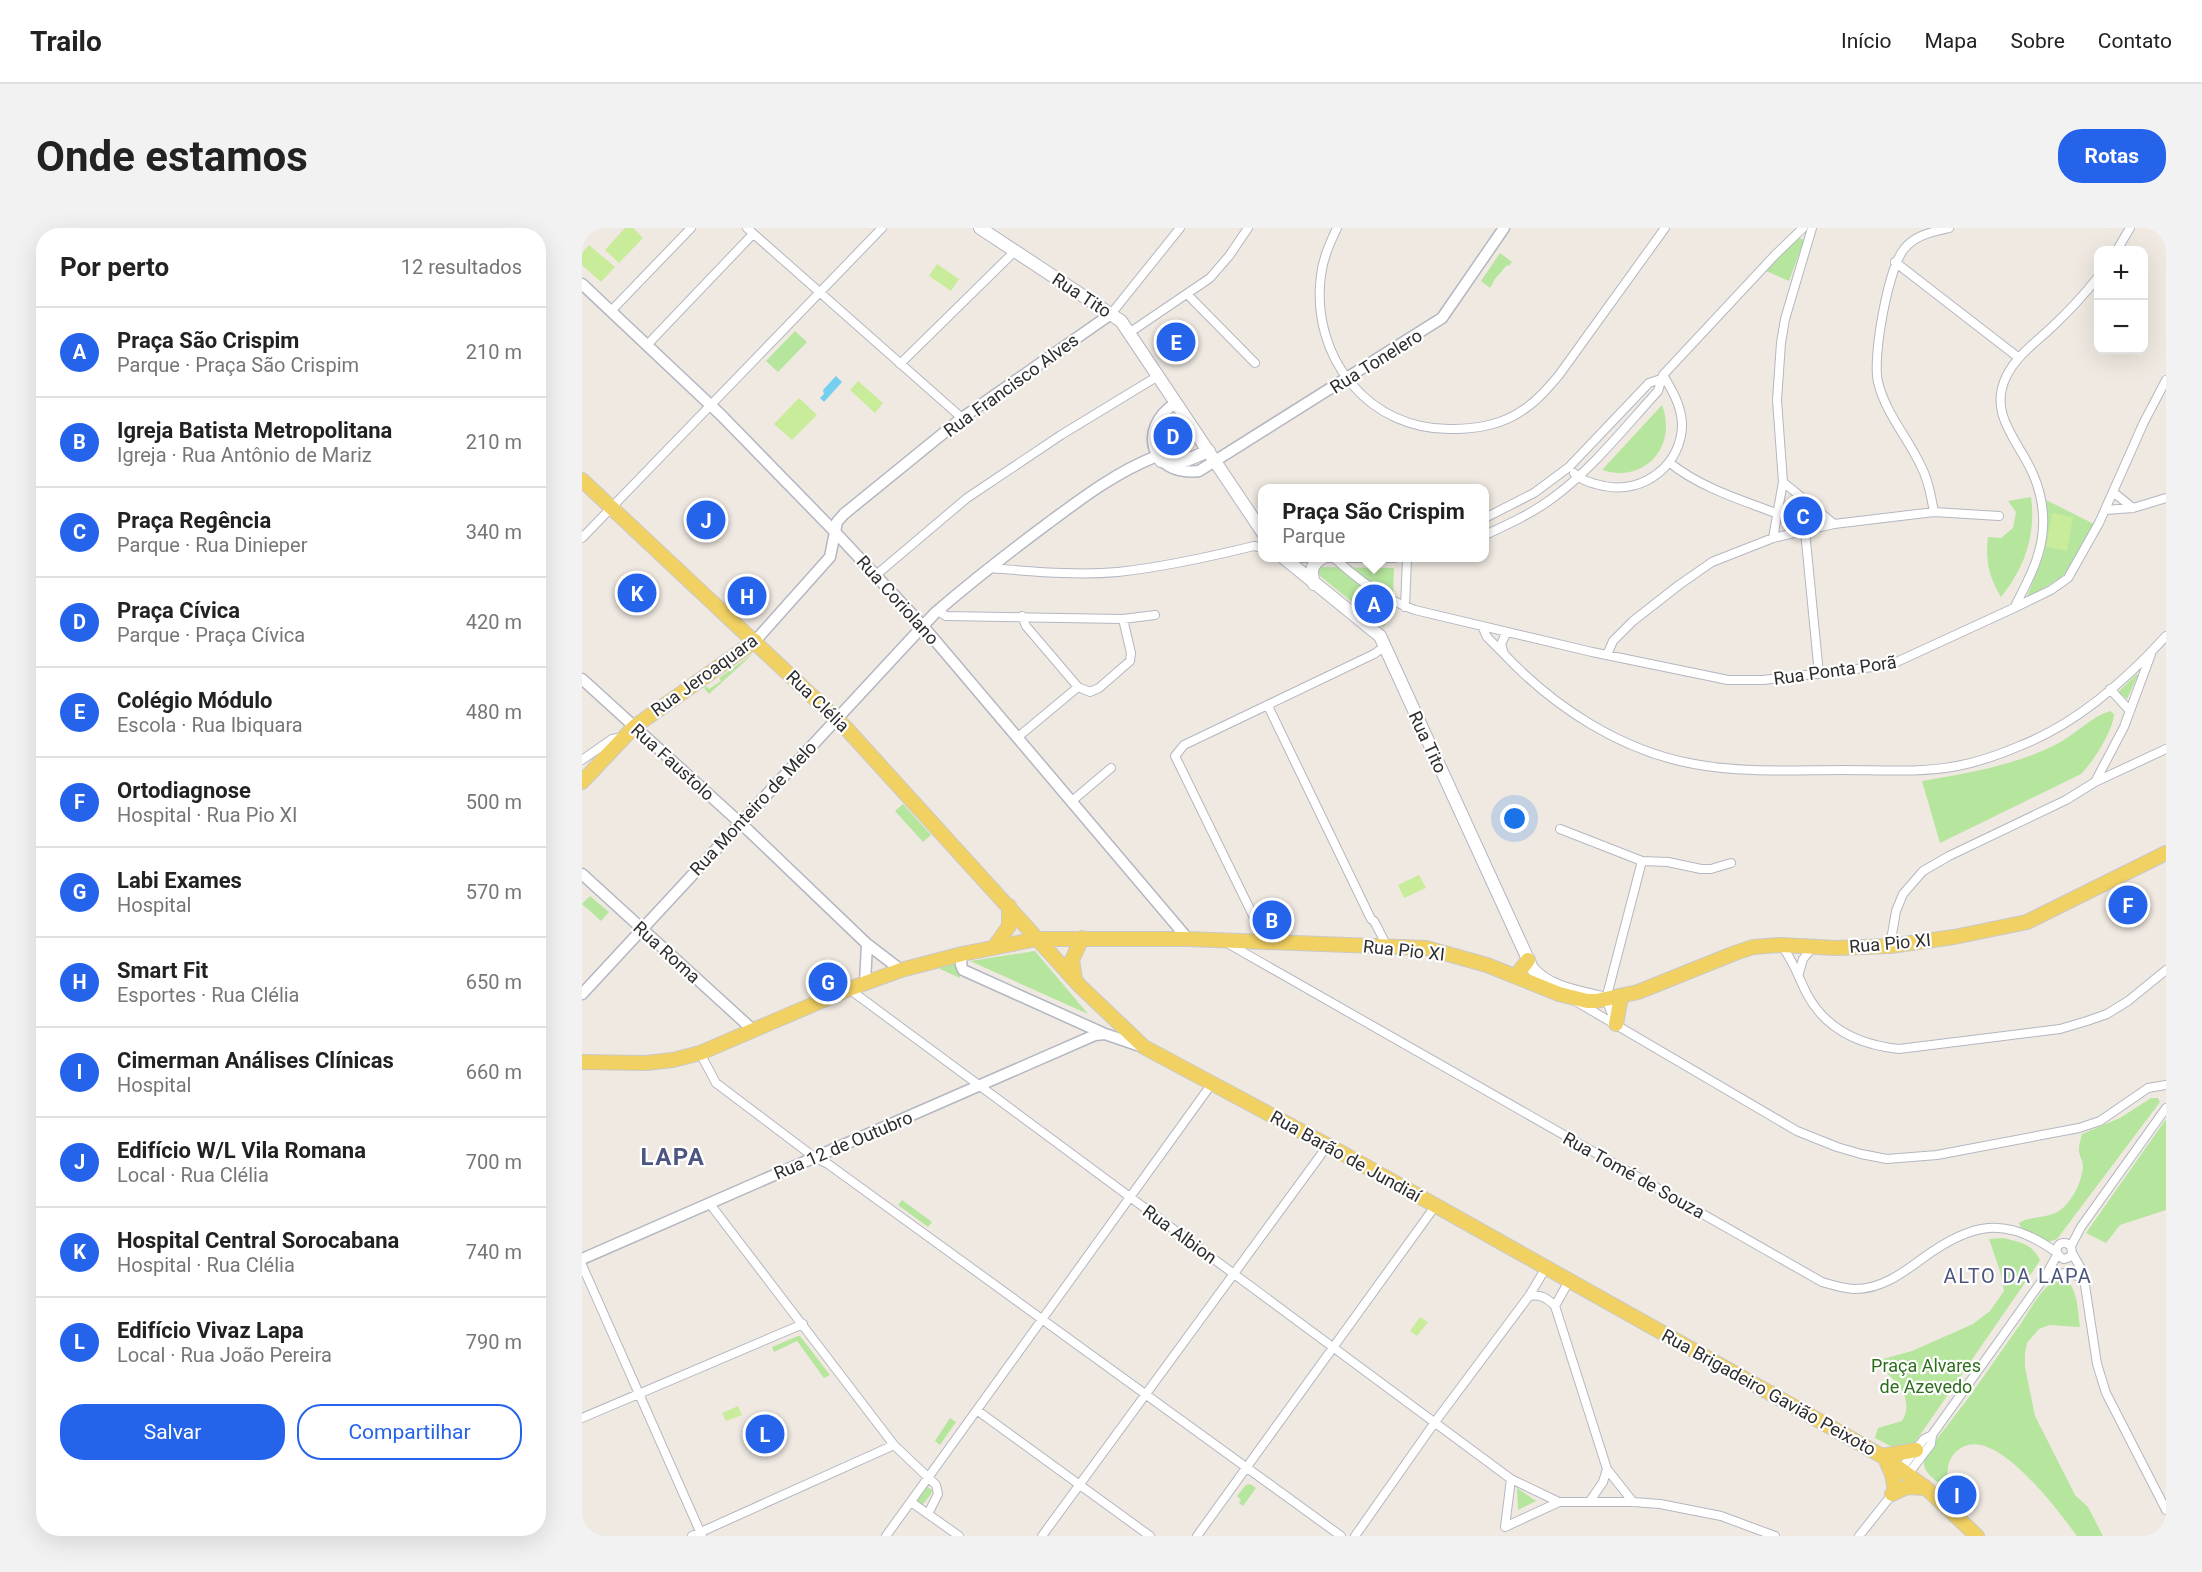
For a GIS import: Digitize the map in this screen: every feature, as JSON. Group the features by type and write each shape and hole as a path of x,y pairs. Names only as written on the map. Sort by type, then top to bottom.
{"main road":[{"name":"Rua Tito","path":"980,228 1121,321 1258,524"},
{"path":"1159,458 1186,460 1212,456"},
{"name":"Rua Clélia","path":"582,480 836,718 1075,979"},
{"name":"Rua Tito","path":"1289,562 1380,636 1381,651 1528,960"},
{"path":"1314,584 1312,568 1315,562"},
{"name":"Rua Jeroaquara","path":"582,782 629,732 755,641"},
{"name":"Rua Pio XI","path":"582,1062 646,1064 700,1053 849,989 901,970 995,946 1037,939 1188,939 1438,950 1516,976 1566,996 1587,1001 1606,999 1653,987 1744,950 1781,945 1813,948 1890,946 1954,937 2026,922 2166,853"},
{"path":"995,946 1009,926 1009,906"},
{"path":"1075,979 1072,960 1083,938"},
{"path":"1516,976 1528,960"},
{"name":"Rua Pio XI","path":"1528,960 1536,974 1546,980 1606,999"},
{"name":"Rua Barão de Jundiaí","path":"1075,979 1144,1047 1213,1082 1547,1266"},
{"path":"1616,1024 1621,997"},
{"name":"Rua Brigadeiro Gavião Peixoto","path":"1547,1266 1884,1457 1926,1488 1977,1536"},
{"path":"1916,1450 1884,1457 1892,1474 1894,1492 1907,1487 1926,1488"}],"street":[{"path":"611,311 691,228"},
{"path":"582,538 882,228"},
{"name":"Rua Francisco Alves","path":"836,533 837,522 844,514 962,418 1111,315 1180,228"},
{"path":"1129,333 1210,278 1229,256 1248,228"},
{"path":"1337,228 1327,251 1321,274 1320,298 1326,338 1335,361 1346,379 1381,410 1418,425 1438,430 1468,429 1494,424 1522,412 1539,398 1559,375 1665,228"},
{"name":"Rua Tonelero","path":"1212,456 1346,379 1442,318 1504,228"},
{"path":"1489,516 1534,493 1569,467 1649,383 1662,377 1803,228"},
{"path":"1773,538 1783,483 1777,400 1779,362 1785,319 1812,228"},
{"path":"1934,512 1920,464 1882,396 1877,381 1879,340 1896,262 1904,249 1920,236 1949,228"},
{"path":"2119,246 2130,228"},
{"path":"648,344 750,231 962,418"},
{"path":"900,364 1015,251"},
{"path":"1896,262 2019,358"},
{"path":"2014,608 2036,562 2043,527 2040,497 2033,473 2004,422 2001,412 2002,387 2019,358 2069,310 2094,282"},
{"name":"Rua Coriolano","path":"584,289 648,344 876,575 922,625 1188,939"},
{"path":"1187,294 1255,363"},
{"path":"876,575 968,498 1061,435 1158,376"},
{"path":"1569,467 1578,477 1604,486 1623,488 1638,485 1670,464 1680,440 1682,422 1675,394 1662,377"},
{"path":"1489,533 1543,505 1578,477 1658,391 1662,377"},
{"name":"Rua Ponta Porã","path":"1340,562 1372,589 1405,607 1607,655 1728,680 1747,681 1890,665 2051,590 2067,578 2078,563 2105,510 2144,422 2166,380"},
{"path":"1159,458 1153,435 1155,427 1164,413 1176,403"},
{"name":"Rua Monteiro de Melo","path":"582,994 739,822 938,610 987,568 1098,487 1141,462 1159,458"},
{"path":"1670,464 1694,480 1778,514"},
{"path":"1783,483 1834,524"},
{"path":"2113,492 2133,508"},
{"path":"1534,493 1543,505"},
{"path":"2105,510 2133,508 2166,498"},
{"path":"1505,510 1512,523"},
{"path":"1607,655 1613,640 1653,603 1670,591 1712,562 1773,538 1834,524 1934,512 1999,516"},
{"path":"1805,531 1819,674"},
{"name":"Rua Jeroaquara","path":"755,641 830,558 836,533"},
{"path":"1249,547 1258,537"},
{"path":"987,568 1116,572 1184,563 1249,547 1258,547"},
{"path":"1405,607 1407,562"},
{"path":"938,610 946,616 1123,619 1155,615"},
{"path":"1022,616 1026,626 1078,687 1086,691 1095,690 1130,661 1131,653 1123,619"},
{"path":"1482,626 1487,637 1543,691 1598,729 1691,764 1731,768 1912,770 1957,766 1994,756 2050,732 2075,716 2110,689 2166,636"},
{"path":"1504,654 1501,644 1508,632"},
{"path":"1266,942 1176,756 1184,744 1381,651"},
{"path":"2095,782 2124,727 2152,651"},
{"name":"Rua Faustolo","path":"582,680 629,732 739,822 867,944 901,970"},
{"path":"1018,737 1078,687"},
{"path":"2110,689 2130,711"},
{"path":"1268,706 1384,946"},
{"path":"582,760 612,739 629,732"},
{"path":"1890,946 1896,911 1903,894 1923,871 2166,748"},
{"path":"1072,801 1111,768"},
{"path":"1560,829 1642,861 1668,862 1701,869 1711,869 1731,863"},
{"path":"1616,1024 1606,999 1642,861"},
{"name":"Rua Roma","path":"582,874 753,1030"},
{"name":"Rua Tomé de Souza","path":"1223,940 1308,991 1822,1282 1854,1289 1885,1282 1911,1268 1948,1241 1977,1229 2002,1227 2064,1252"},
{"path":"865,983 867,944"},
{"path":"1781,945 1799,973 1813,1004 1838,1028 1852,1038 1868,1044 1899,1049 2060,1029 2107,1014 2128,1001 2166,970"},
{"path":"1799,973 1803,959 1813,948"},
{"path":"962,954 963,970 1104,1034 1144,1047"},
{"name":"Rua Albion","path":"849,989 1511,1479 1559,1502"},
{"path":"1566,996 1797,1131 1837,1147 1887,1158 1937,1155 2079,1128 2100,1121 2152,1086 2166,1085"},
{"name":"Rua 12 de Outubro","path":"582,1259 1095,1035 1104,1034"},
{"path":"700,1053 716,1083 814,1157 828,1164 1341,1536"},
{"path":"886,1536 1213,1082"},
{"path":"2152,1086 2166,1091"},
{"path":"1859,1536 1894,1492 1916,1450 1924,1439 1932,1435 2064,1252 2164,1110 2166,1103"},
{"path":"1042,1536 1328,1145"},
{"path":"710,1204 894,1445 936,1485 939,1490 928,1514"},
{"path":"1197,1536 1436,1205"},
{"path":"2064,1252 2084,1272 2080,1278 2097,1364 2106,1393 2166,1510"},
{"path":"582,1264 698,1535 894,1445"},
{"path":"1355,1536 1435,1422 1529,1296 1547,1266"},
{"path":"2046,1275 2067,1273 2080,1278"},
{"path":"1555,1306 1570,1279"},
{"path":"1529,1296 1544,1297 1555,1306 1607,1469 1633,1502"},
{"path":"582,1418 803,1324"},
{"path":"978,1411 1150,1536"},
{"path":"1905,1472 1931,1444 1932,1435"},
{"path":"1590,1501 1603,1482 1607,1469"},
{"path":"1505,1527 1511,1479"},
{"path":"1499,1535 1505,1527 1559,1502 1590,1501 1660,1504 1721,1516 1775,1536"},
{"path":"911,1502 959,1536"}],"green space":[{"path":"625,228 633,228 643,238 619,263 605,250"},
{"path":"1797,237 1804,240 1789,281 1766,271"},
{"path":"589,245 615,267 601,282 582,265 582,253"},
{"path":"1500,253 1512,262 1495,279 1490,288 1481,281"},
{"path":"937,264 959,279 951,291 929,276"},
{"path":"795,331 807,342 778,372 766,361"},
{"path":"858,381 883,403 875,413 850,390"},
{"path":"799,398 817,415 792,440 774,424"},
{"path":"1662,405 1666,420 1665,435 1661,448 1654,458 1644,467 1631,472 1617,473 1602,470"},
{"path":"1170,422 1173,422 1190,450 1175,450 1165,445 1164,433"},
{"path":"2031,497 2032,524 2027,550 2017,574 2001,597 1989,568 1988,537 2001,538 2013,528 2016,512 2008,501"},
{"path":"2046,500 2094,524 2069,569 2060,578 2026,599 2044,554"},
{"path":"1795,502 1818,519 1818,522 1789,529"},
{"path":"2052,513 2073,517 2067,551 2046,547"},
{"path":"1316,567 1394,568 1395,613 1383,627 1320,576"},
{"path":"754,653 709,694 704,688 706,686 709,689 721,681 719,678"},
{"path":"2138,675 2127,699 2118,692"},
{"path":"2110,711 2114,714 2113,721 2106,737 2081,774 1940,843 1922,781 2009,763 2043,751"},
{"path":"903,804 931,835 923,842 895,811"},
{"path":"1419,875 1426,888 1404,898 1398,885"},
{"path":"590,896 609,912 601,921 582,904"},
{"path":"1035,951 1088,1014 970,961"},
{"path":"955,961 960,978 940,969 939,966"},
{"path":"2151,1098 2158,1098 2160,1102 2057,1239 2048,1242 2021,1228 2019,1223 2027,1219 2054,1214 2072,1197 2082,1172 2083,1164 2079,1145 2082,1134 2120,1118"},
{"path":"2166,1119 2166,1210 2120,1225 2106,1243 2086,1233"},
{"path":"902,1200 932,1222 928,1227 898,1205"},
{"name":"Praça Alvares de Azevedo","path":"2003,1238 2024,1244 2037,1254 2040,1260 2033,1271 1909,1451 1902,1452 1875,1438 1878,1428 1902,1421 1906,1412 1906,1403 1900,1387 1872,1362 1912,1351 1973,1324 1990,1311 2004,1291 1989,1239"},
{"path":"2061,1277 2067,1280 2074,1292 2080,1327 2049,1325 2039,1329 2027,1343 2025,1367 2035,1416 2075,1495 2088,1507 2103,1536 2077,1536 2025,1474 2008,1459 1991,1449 1975,1444 1956,1452 1948,1466 1948,1490 1930,1475 1924,1464 1931,1447 1979,1384 2038,1298 2048,1286"},
{"path":"1420,1317 1428,1322 1417,1336 1410,1331"},
{"path":"798,1336 830,1375 824,1378 797,1341 774,1352 772,1347"},
{"path":"738,1406 742,1415 726,1421 722,1413"},
{"path":"950,1418 956,1422 940,1445 935,1441"},
{"path":"1250,1484 1256,1488 1243,1506 1239,1503 1241,1500 1237,1496 1246,1485"},
{"path":"925,1485 933,1491 921,1507 913,1501"},
{"path":"1517,1488 1536,1501 1518,1510"}],"water":[{"path":"836,376 842,382 824,402 820,398 824,394 823,390"}],"place":[{"name":"Colégio Módulo","path":"1176,342"},
{"name":"Praça Cívica","path":"1173,436"},
{"name":"Praça Regência","path":"1803,516"},
{"name":"Edifício W/L Vila Romana","path":"706,520"},
{"name":"Hospital Central Sorocabana","path":"637,593"},
{"name":"Smart Fit","path":"747,596"},
{"name":"Praça São Crispim","path":"1374,604"},
{"name":"Ortodiagnose","path":"2128,905"},
{"name":"Igreja Batista Metropolitana","path":"1272,920"},
{"name":"Labi Exames","path":"828,982"},
{"name":"Edifício Vivaz Lapa","path":"765,1434"},
{"name":"Cimerman Análises Clínicas","path":"1957,1495"}],"district":[{"name":"LAPA","path":"673,1157"},
{"name":"ALTO DA LAPA","path":"2018,1276"}]}
